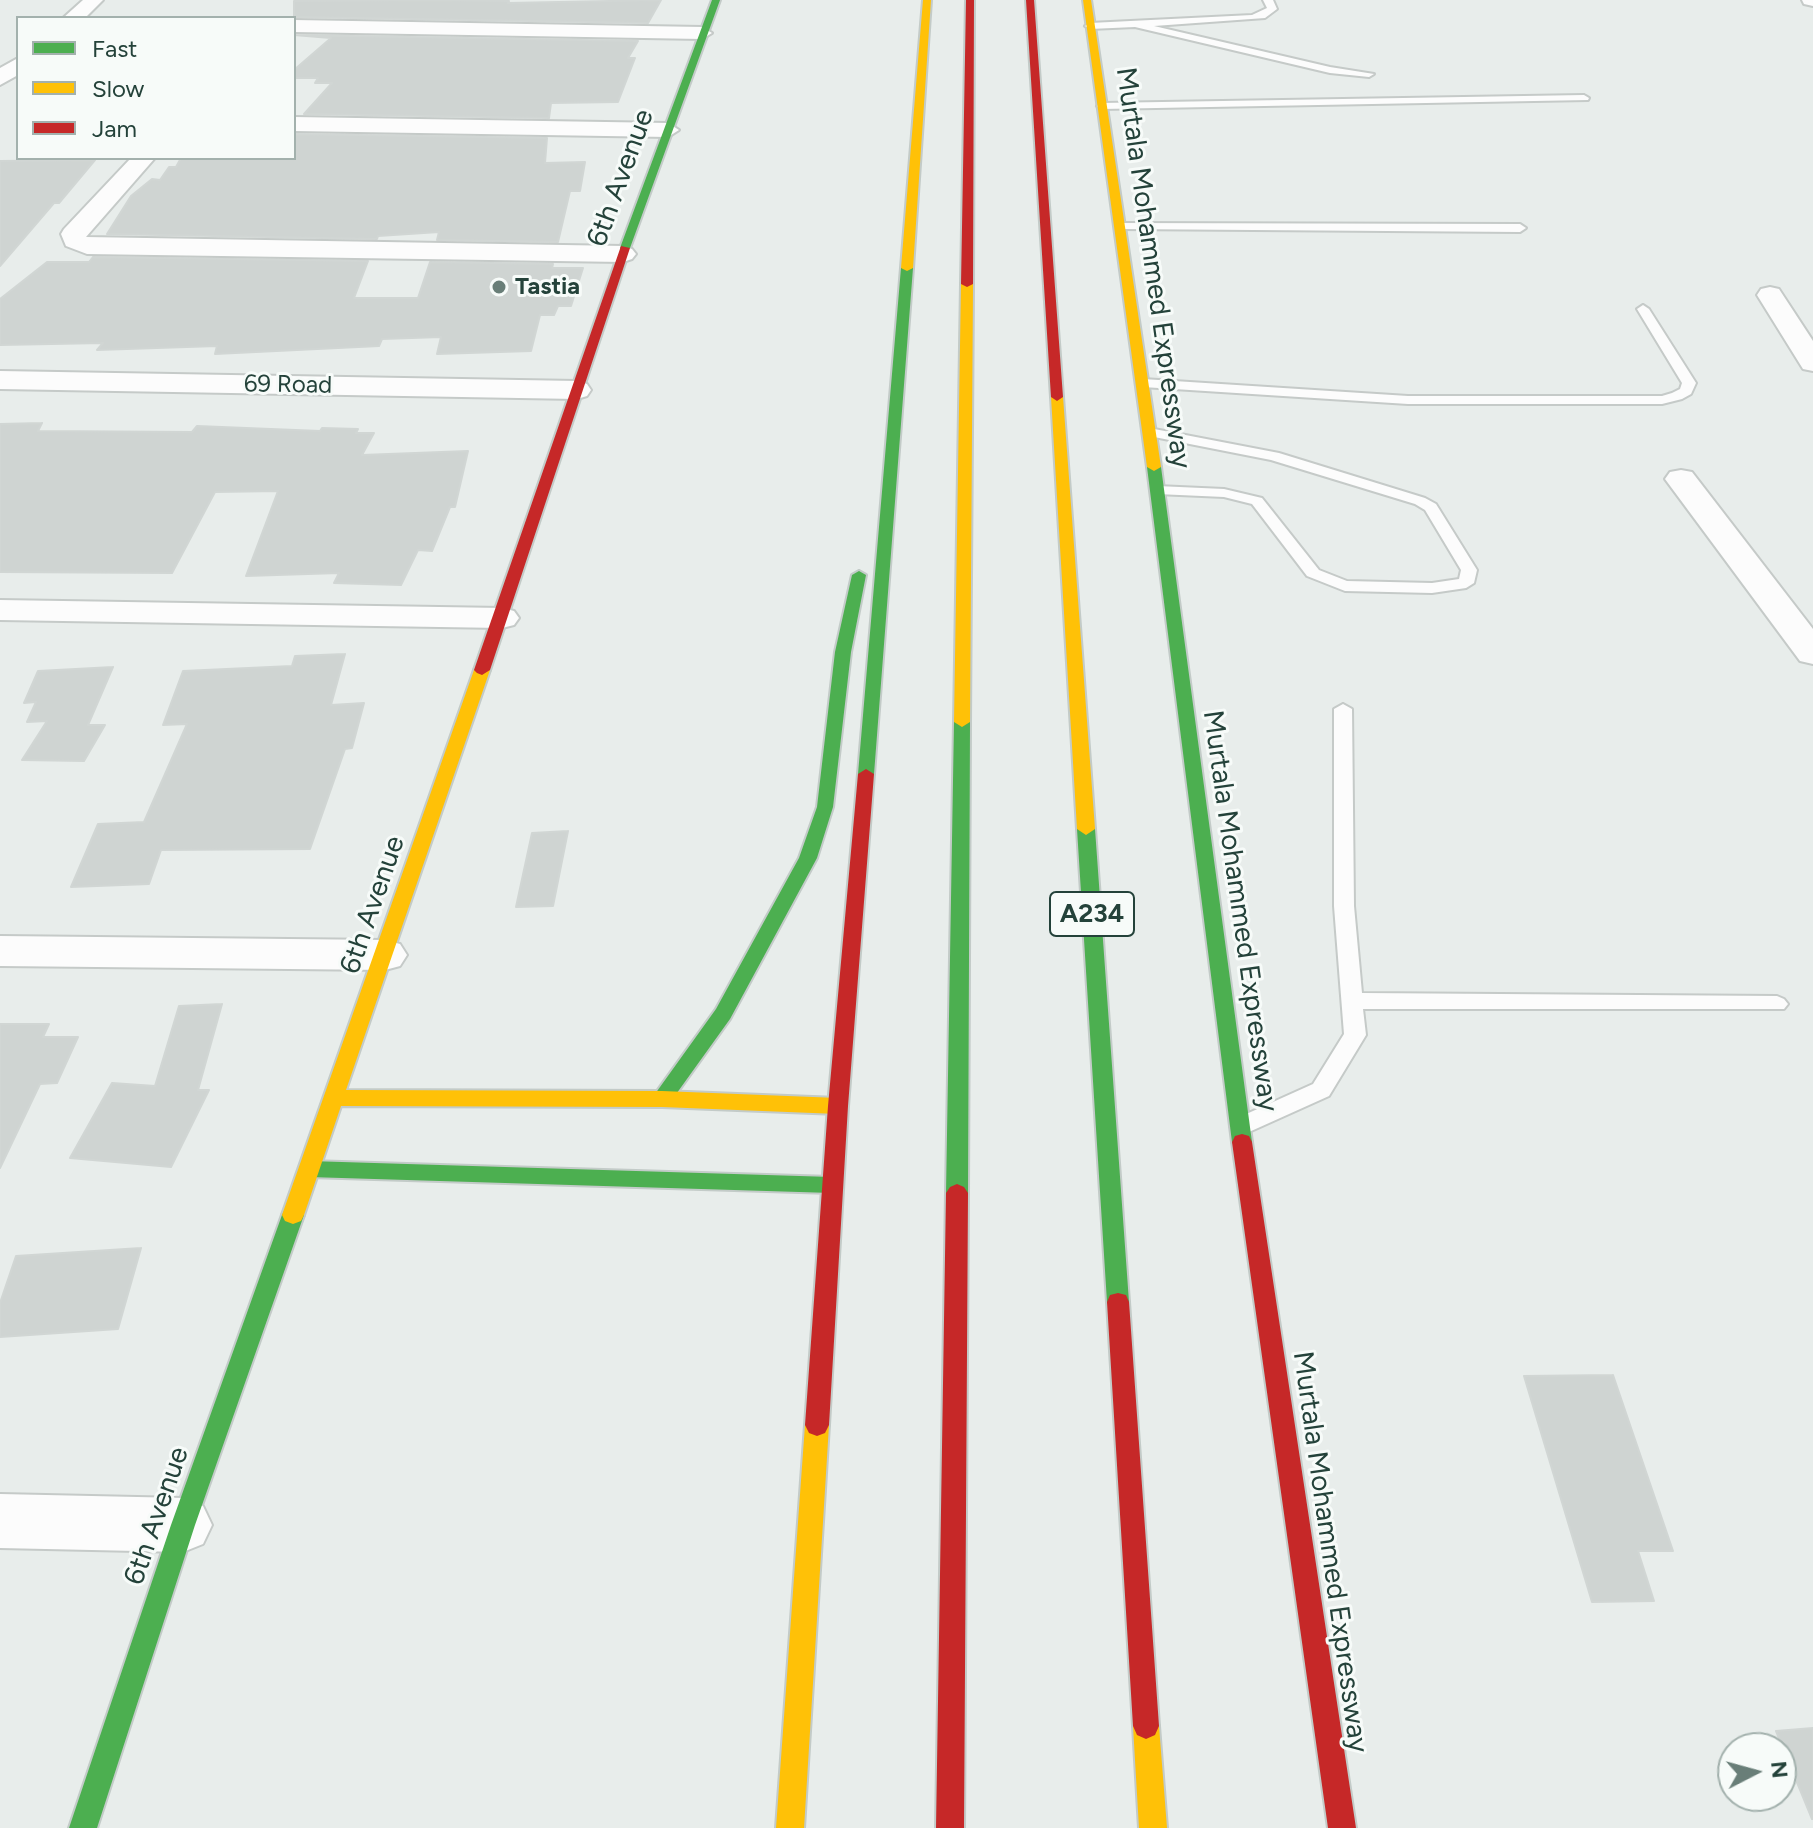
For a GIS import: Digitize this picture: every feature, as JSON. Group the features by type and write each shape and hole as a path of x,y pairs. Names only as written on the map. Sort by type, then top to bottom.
{"main road":[{"name":"6th Avenue","path":"83,1828 183,1525 502,618 623,254 716,0"},
{"path":"790,1828 832,1185 888,520 927,0"},
{"path":"950,1828 970,0"},
{"name":"A234","path":"1030,0 1153,1828"},
{"name":"Murtala Mohammed Expressway","path":"1087,0 1143,383 1241,1126 1342,1828"},
{"path":"662,1099 723,1014 808,858 825,807 843,652 859,576 888,520"},
{"path":"335,1098 662,1099 838,1106"},
{"path":"309,1169 832,1185"}],"street":[{"path":"75,16 94,0"},
{"path":"296,26 702,33"},
{"path":"0,79 16,66"},
{"path":"296,124 668,130"},
{"path":"142,160 73,234 75,241 87,246 623,254"},
{"path":"1770,295 1813,363"},
{"name":"69 Road","path":"0,380 577,390"},
{"path":"1681,479 1813,653"},
{"path":"0,610 502,618"},
{"path":"0,951 385,955"},
{"path":"0,1521 183,1525"}],"lane":[{"path":"1090,26 1252,18 1265,15 1272,9 1268,0"},
{"path":"1139,25 1330,70 1369,74"},
{"path":"1102,106 1584,98"},
{"path":"1120,225 1520,228"},
{"path":"1143,383 1408,400 1662,400 1677,396 1686,391 1689,383 1643,309"},
{"path":"1149,432 1274,456 1420,501 1431,507 1469,570 1466,583 1432,588 1345,586 1313,573 1257,501 1224,493 1157,490"},
{"path":"1241,1126 1321,1090 1355,1035 1344,906 1343,709"},
{"path":"1352,1001 1777,1004"}],"building":[{"path":"661,0 648,23 296,17 294,1 508,3"},
{"path":"296,35 638,41 628,58 635,58 618,102 551,103 549,118 304,114 332,83 315,83 318,78 296,78 296,68 331,38"},
{"path":"296,134 547,138 545,163 585,162 580,191 570,191 558,242 437,240 439,232 378,236 377,239 107,234 131,196 152,179 160,180 169,167 176,167 180,160 296,160"},
{"path":"95,160 59,203 54,203 0,266 0,161"},
{"path":"93,257 368,261 354,298 418,298 430,262 553,264 552,268 583,268 571,306 558,306 554,315 540,315 531,351 437,354 441,337 382,339 379,346 215,354 217,346 97,350 103,343 0,345 0,299 47,262 89,262"},
{"path":"42,423 38,431 192,432 197,426 320,431 322,428 358,429 356,433 374,433 362,455 468,451 455,507 450,507 432,551 418,550 401,585 334,583 339,573 246,576 278,491 215,492 172,573 0,572 0,424"},
{"path":"345,654 331,705 364,703 352,748 345,749 310,849 161,850 149,884 71,887 98,824 144,822 187,724 163,725 183,671 292,666 295,656"},
{"path":"113,667 88,725 105,725 84,761 22,760 47,721 27,722 36,702 24,703 38,671"},
{"path":"568,831 553,906 516,907 532,833"},
{"path":"222,1004 198,1090 209,1090 171,1167 70,1158 112,1083 155,1086 179,1006"},
{"path":"0,1024 49,1024 43,1037 78,1037 57,1083 40,1084 0,1168"},
{"path":"141,1248 118,1329 0,1337 0,1303 16,1256"},
{"path":"1613,1375 1673,1551 1638,1551 1654,1601 1592,1602 1524,1376"},
{"path":"1813,1728 1813,1819 1797,1782 1797,1732 1776,1731"}],"traffic: fast":[{"path":"625,248 716,0"},
{"path":"866,774 907,268"},
{"path":"1154,467 1242,1142"},
{"path":"662,1099 723,1014 808,858 825,807 843,652 859,575"},
{"path":"957,1193 962,722"},
{"path":"1086,829 1118,1302"},
{"path":"309,1169 832,1185"},
{"path":"83,1828 183,1525 293,1215"}],"traffic: slow":[{"path":"907,268 927,0"},
{"path":"1087,0 1154,467"},
{"path":"962,722 967,284"},
{"path":"1057,397 1086,829"},
{"path":"293,1215 482,670"},
{"path":"335,1098 662,1099 838,1106"},
{"path":"790,1828 817,1425"},
{"path":"1146,1726 1153,1828"}],"traffic: jam":[{"path":"967,284 970,0"},
{"path":"1030,0 1057,397"},
{"path":"482,670 625,248"},
{"path":"817,1425 838,1106 866,774"},
{"path":"1242,1142 1342,1828"},
{"path":"950,1828 957,1193"},
{"path":"1118,1302 1146,1726"}],"place":[{"name":"Tastia","path":"499,287"}]}
